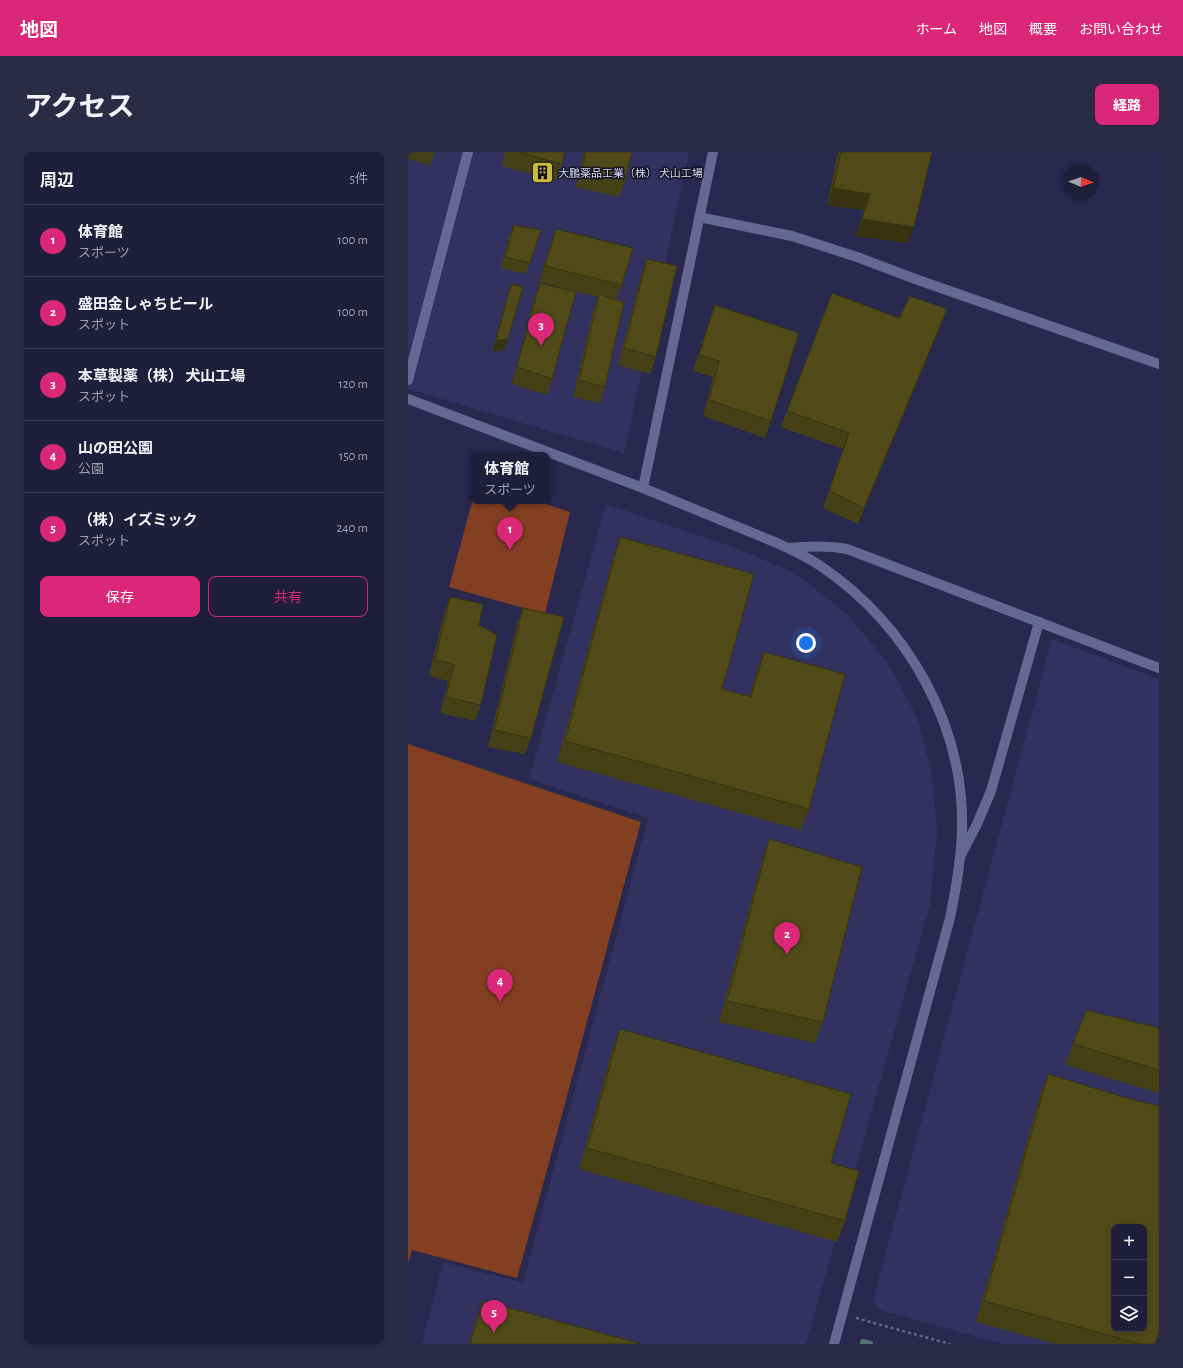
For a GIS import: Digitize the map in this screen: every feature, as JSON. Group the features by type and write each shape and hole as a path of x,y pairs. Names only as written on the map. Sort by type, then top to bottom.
{"street":[{"path":"408,380 468,152"},
{"path":"643,488 713,152"},
{"path":"699,218 792,236 857,257 1159,364"},
{"path":"408,399 548,452"},
{"path":"550,453 643,488 788,548 821,567 860,598 891,630 920,672 936,704 951,744 956,765 961,808 961,855 950,918 834,1344"},
{"path":"788,548 832,546 847,549 1159,668"},
{"path":"961,855 977,824 991,791 1039,622"}],"path":[{"path":"842,1314 950,1344"}],"shaded area":[{"path":"408,152 689,152 624,453 408,389"},
{"path":"472,504 545,504 570,512 545,614 449,587"},
{"path":"606,504 730,546 795,573 847,614 890,666 917,717 932,773 937,832 930,905 806,1344 422,1344 443,1262 523,1283 648,818 529,779"},
{"path":"1052,639 1159,679 1159,1344 1003,1344 880,1310 873,1300"},
{"path":"408,744 641,822 517,1278 412,1250 408,1264"}],"building":[{"path":"518,152 565,152 562,164"},
{"path":"586,152 632,152 625,181 582,171"},
{"path":"841,152 932,152 914,227 862,219 870,194 833,188"},
{"path":"514,225 541,230 530,263 505,257"},
{"path":"556,229 633,248 622,285 545,266"},
{"path":"647,259 677,266 656,357 624,348"},
{"path":"540,283 576,292 552,379 517,367"},
{"path":"511,284 523,287 508,339 496,340"},
{"path":"832,293 899,318 910,296 947,309 864,508 829,491 849,433 787,411"},
{"path":"599,295 624,302 605,387 579,380"},
{"path":"715,305 799,333 771,421 709,400 719,361 699,355"},
{"path":"620,537 754,574 722,689 751,697 764,652 845,674 809,809 565,741"},
{"path":"450,597 483,604 479,625 497,635 481,705 446,697 454,664 435,660"},
{"path":"523,608 564,617 531,738 494,730"},
{"path":"769,839 862,867 823,1022 727,1001"},
{"path":"1086,1010 1159,1028 1159,1070 1073,1044"},
{"path":"620,1029 851,1094 831,1163 859,1171 845,1221 587,1148"},
{"path":"1048,1074 1159,1106 1159,1330 1155,1344 1141,1344 984,1301"},
{"path":"483,1301 642,1344 470,1344"}],"waterway":[{"path":"863,1342 870,1344"}],"place":[{"name":"大鵬薬品工業（株） 犬山工場","path":"543,173"},
{"name":"本草製薬（株） 犬山工場","path":"541,346"},
{"name":"体育館","path":"510,550"},
{"name":"盛田金しゃちビール","path":"787,955"},
{"name":"山の田公園","path":"500,1002"},
{"name":"（株）イズミック","path":"494,1333"}]}
